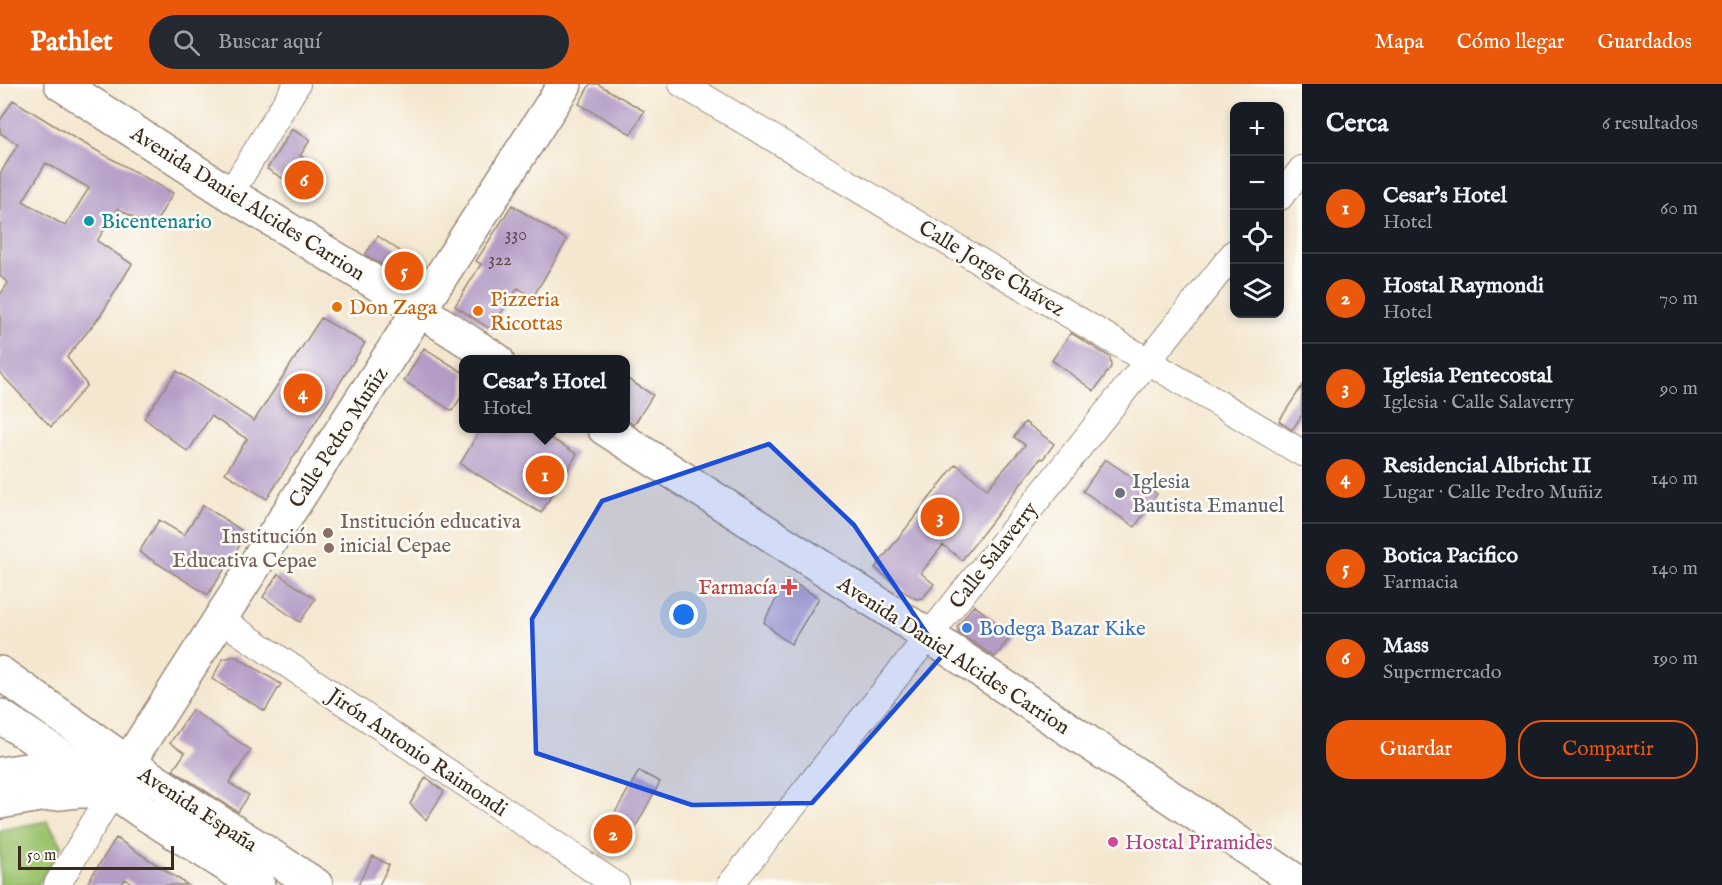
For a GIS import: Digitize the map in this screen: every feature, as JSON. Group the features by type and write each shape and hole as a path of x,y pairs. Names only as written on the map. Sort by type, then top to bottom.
{"street":[{"name":"Avenida Daniel Alcides Carrion","path":"61,84 230,194 420,310 488,355"},
{"path":"230,194 297,84"},
{"name":"Calle Pedro Muñiz","path":"121,777 220,619 565,84"},
{"name":"Calle Jorge Chávez","path":"682,84 1302,453"},
{"path":"1284,192 1302,169"},
{"name":"Calle Salaverry","path":"730,885 1230,258"},
{"name":"Avenida Daniel Alcides Carrion","path":"610,433 929,636 1302,885"},
{"name":"Jirón Antonio Raimondi","path":"220,619 616,885"},
{"path":"0,674 121,777"},
{"path":"0,716 73,763 121,777"},
{"path":"0,774 73,763"},
{"path":"57,885 121,777"},
{"name":"Avenida España","path":"0,802 69,792 121,777 316,885"},
{"name":"Avenida España","path":"121,777 141,811 258,885"}],"highlighted area":[{"path":"769,444 854,525 942,656 812,803 692,805 536,753 532,619 602,501"}],"green space":[{"path":"47,821 62,845 38,885 0,885 0,830"}],"building":[{"path":"590,84 598,84 644,111 631,134 579,104"},
{"path":"13,100 76,139 173,193 152,229 118,208 97,241 132,264 101,315 67,357 87,385 51,427 0,373 0,295 8,283 0,276 0,174 18,144 0,133 0,121","holes":["46,163 89,188 65,226 23,201"]},
{"path":"292,129 310,140 300,156 321,169 307,193 267,169"},
{"path":"512,205 567,240 533,297 518,288 490,329 455,306 481,264 476,261"},
{"path":"378,236 419,264 407,280 365,255"},
{"path":"321,318 365,343 267,499 225,473 247,439 211,416 188,452 144,418 177,371 254,421"},
{"path":"1071,333 1110,357 1111,367 1094,391 1052,360"},
{"path":"424,348 459,370 459,400 452,411 404,381"},
{"path":"630,381 653,395 634,425 630,422"},
{"path":"1302,386 1302,415 1292,430 1279,421"},
{"path":"1025,422 1054,444 962,560 943,545 921,573 934,584 923,598 916,599 906,593 875,568 956,464 987,489 1025,445 1014,437"},
{"path":"479,433 543,433 577,454 541,513 460,464"},
{"name":"Iglesia Bautista Emanuel","path":"1105,459 1157,494 1135,527 1083,491"},
{"path":"203,505 247,534 208,595 139,552 159,520 184,535"},
{"path":"278,574 315,599 300,622 263,597"},
{"path":"787,579 819,598 791,644 764,622"},
{"path":"974,605 1012,635 995,657 959,633 957,627"},
{"path":"235,656 281,684 265,711 212,679 223,659"},
{"path":"192,710 251,750 229,783 249,795 238,812 173,770 185,753 170,743"},
{"path":"639,771 660,782 625,846 601,837"},
{"path":"426,777 444,792 426,820 410,804"},
{"path":"116,838 188,885 135,885 125,879 121,885 86,885"},
{"path":"373,856 389,865 379,885 358,885"}],"place":[{"name":"Mass","path":"304,180"},
{"name":"Bicentenario","path":"89,221"},
{"name":"Botica Pacifico","path":"404,271"},
{"name":"Don Zaga","path":"337,307"},
{"name":"Pizzeria Ricottas","path":"478,311"},
{"name":"Residencial Albricht II","path":"303,393"},
{"name":"Cesar's Hotel","path":"545,475"},
{"name":"Iglesia Bautista Emanuel","path":"1120,493"},
{"name":"Iglesia Pentecostal","path":"940,517"},
{"name":"Institución educativa inicial Cepae","path":"328,533"},
{"name":"Institución Educativa Cepae","path":"329,548"},
{"name":"Farmacía","path":"789,587"},
{"name":"Bodega Bazar Kike","path":"967,628"},
{"name":"Hostal Raymondi","path":"613,834"},
{"name":"Hostal Piramides","path":"1113,842"}]}
